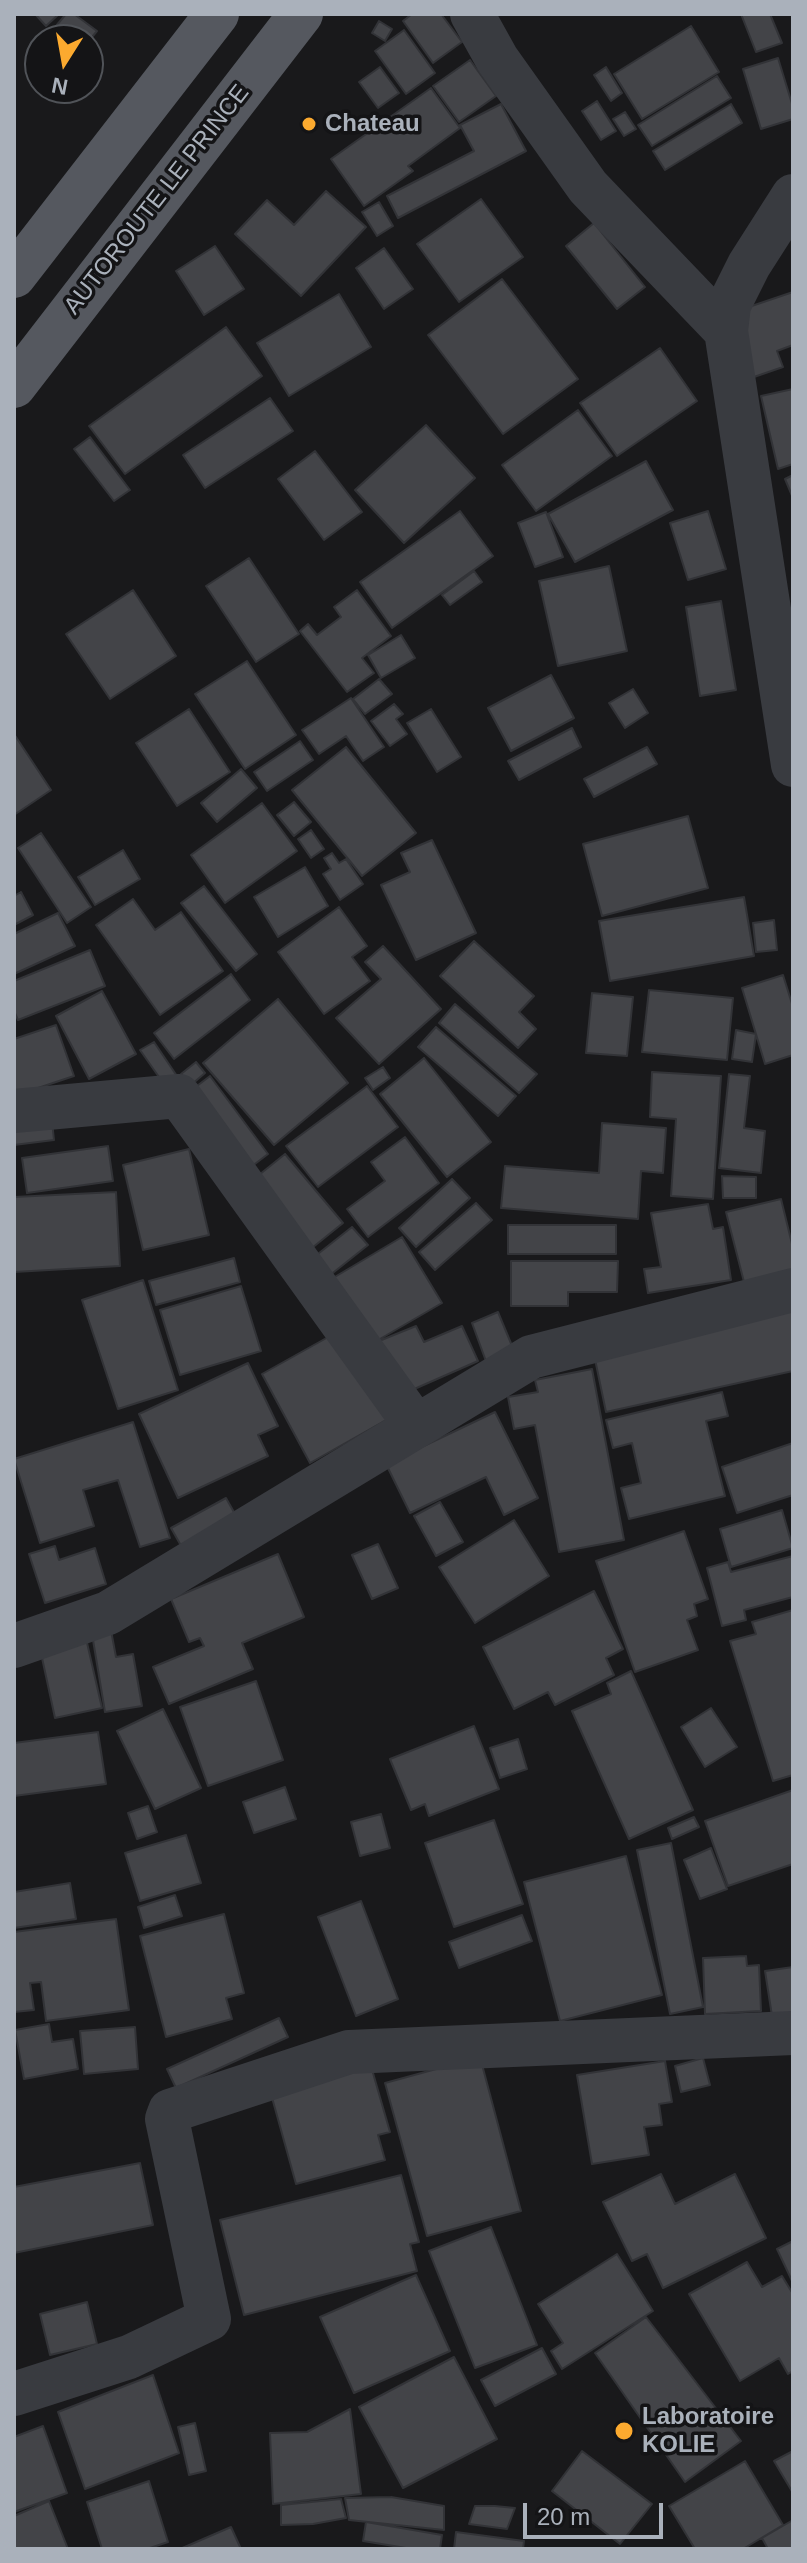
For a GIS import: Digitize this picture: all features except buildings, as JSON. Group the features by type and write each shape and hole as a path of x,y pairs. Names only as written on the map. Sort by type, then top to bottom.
{"main road":[{"path":"14,276 217,14"},
{"name":"AUTOROUTE LE PRINCE","path":"14,386 301,14"}],"street":[{"path":"472,14 497,59 588,187 726,331"},
{"path":"793,196 749,265 729,305 726,331 793,765"},
{"path":"14,1111 179,1096 416,1426"},
{"path":"14,1646 108,1613 531,1357 793,1290"},
{"path":"14,2394 129,2357 209,2319 167,2119 170,2111 349,2052 793,2033"}],"place":[{"name":"Chateau","path":"309,124"},
{"name":"Laboratoire KOLIE","path":"624,2431"}]}
